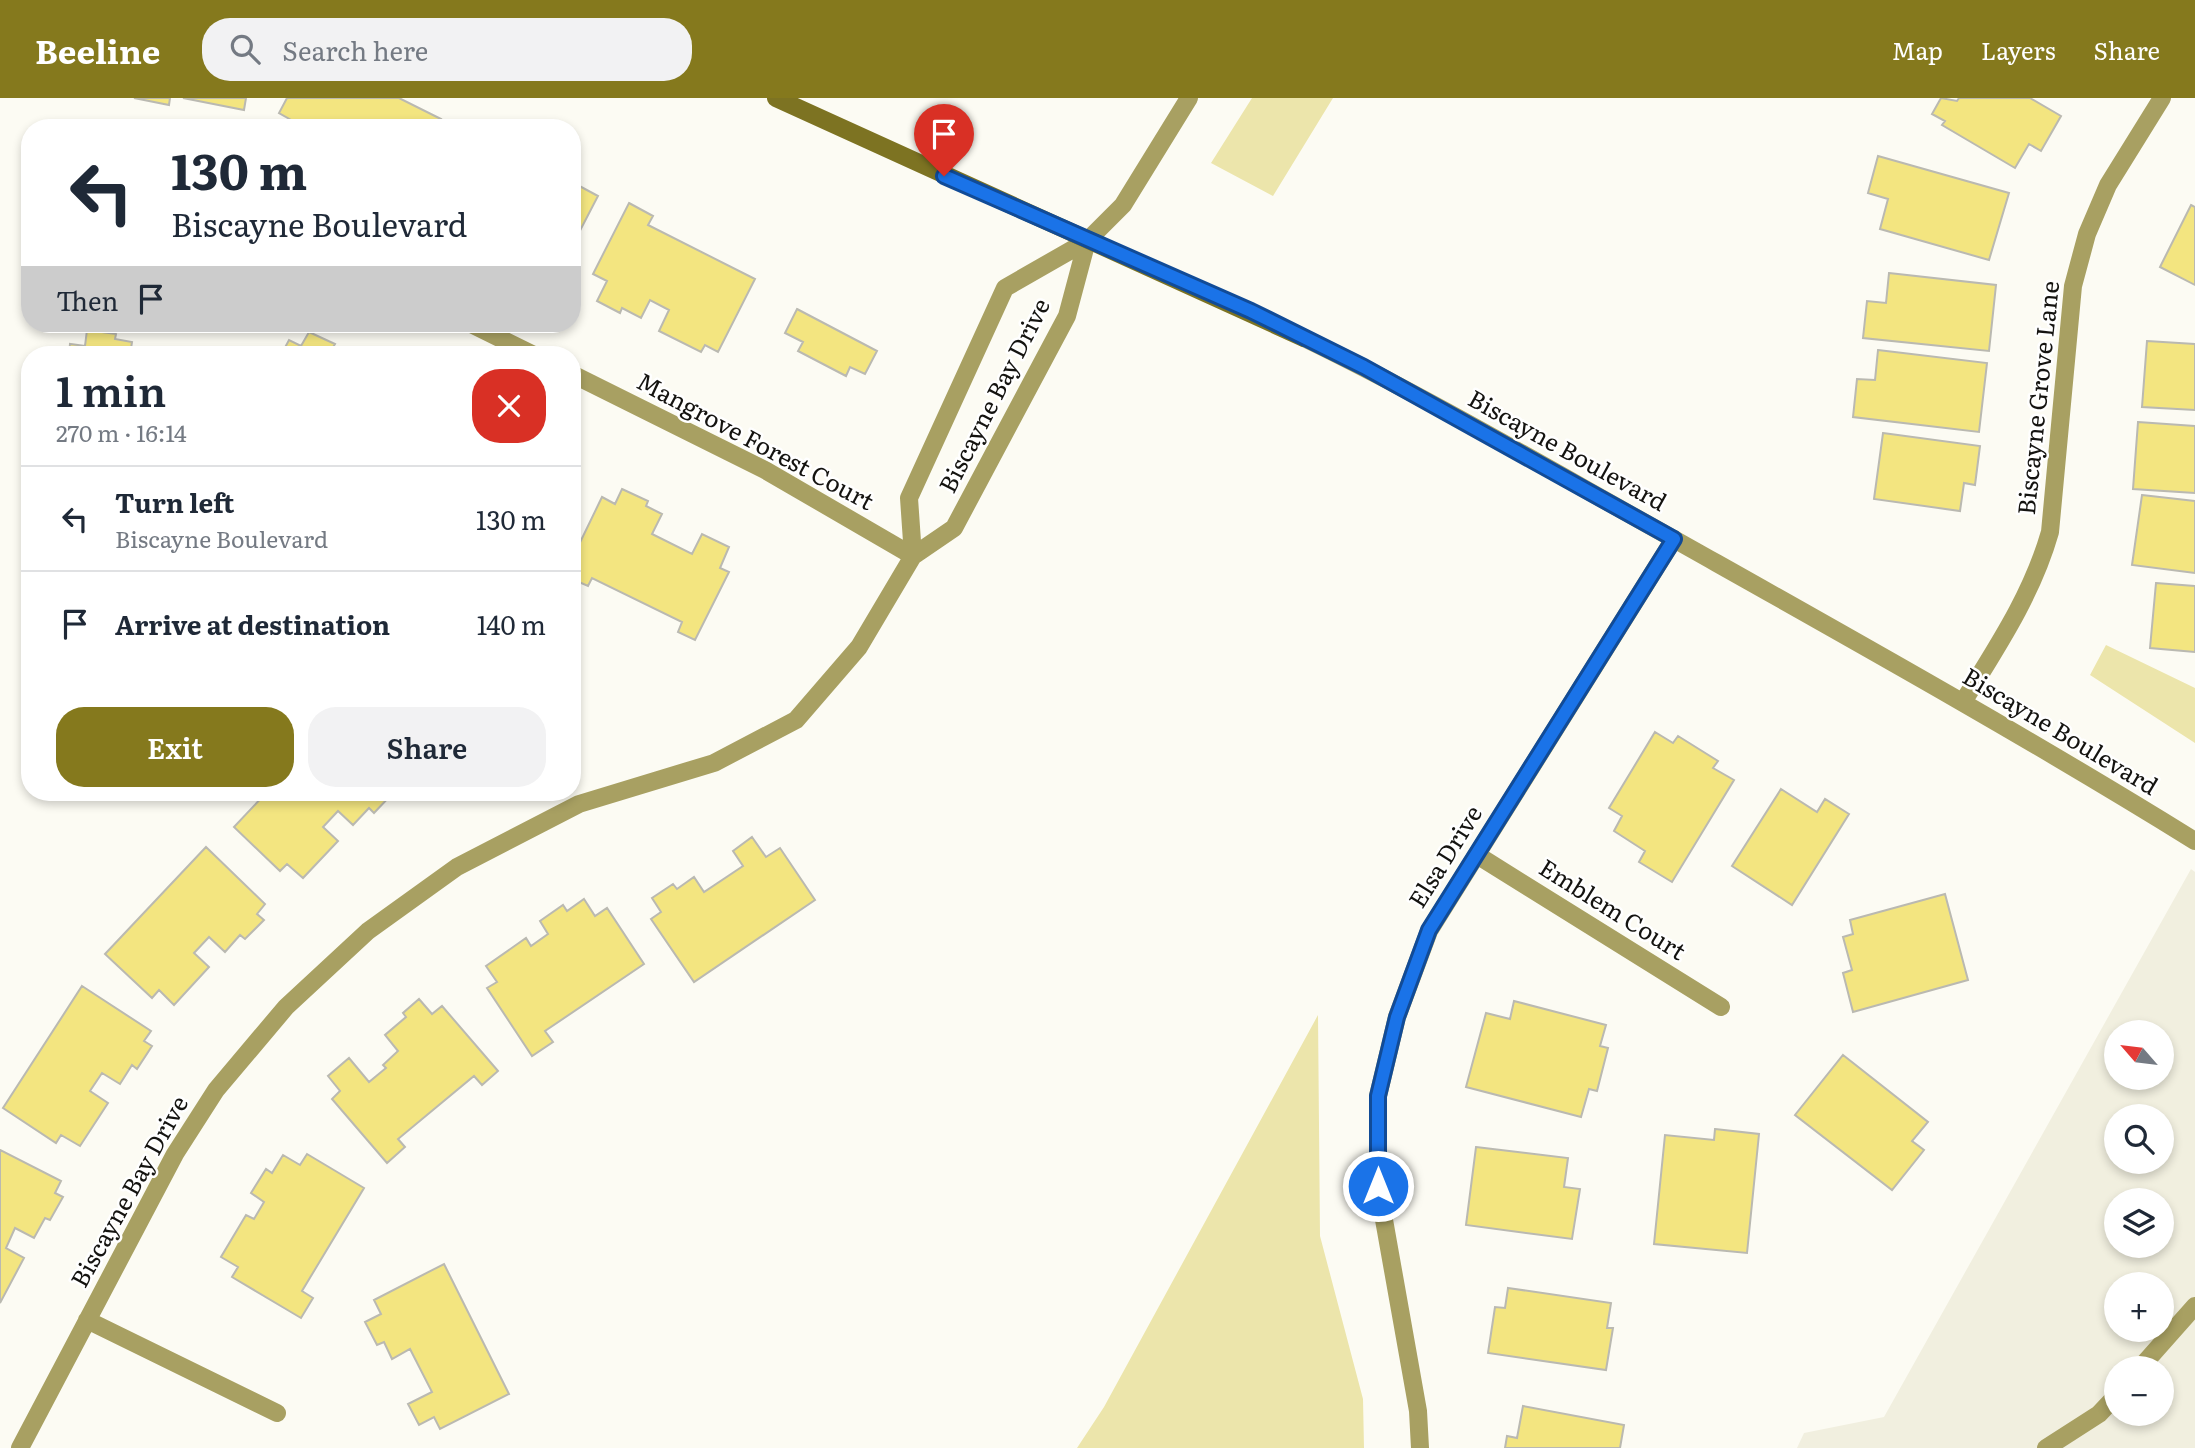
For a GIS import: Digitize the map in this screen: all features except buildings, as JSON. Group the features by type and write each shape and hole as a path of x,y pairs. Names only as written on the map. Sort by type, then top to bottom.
{"main road":[{"name":"Biscayne Boulevard","path":"776,98 1087,241 1251,311 1304,338"}],"street":[{"path":"1087,241 1123,205 1189,98"},
{"name":"Biscayne Grove Lane","path":"1963,702 2029,593 2040,566 2050,532 2073,286 2087,234 2108,185 2162,98"},
{"name":"Biscayne Bay Drive","path":"914,556 909,498 1005,288 1087,241"},
{"name":"Biscayne Bay Drive","path":"20,1448 175,1154 216,1090 286,1007 359,939 457,867 579,804 714,763 796,720 859,647 914,556 954,528 1067,317 1087,241"},
{"path":"489,333 516,346"},
{"name":"Biscayne Boulevard","path":"1304,338 1464,420 1963,702 2195,841"},
{"name":"Mangrove Forest Court","path":"581,378 765,470 914,556"},
{"name":"Elsa Drive","path":"1420,1448 1418,1411 1378,1186 1378,1096 1397,1017 1429,930 1674,539"},
{"name":"Emblem Court","path":"1477,855 1721,1007"},
{"path":"2151,1356 2195,1306"},
{"path":"87,1320 277,1413"},
{"path":"2046,1448 2104,1409"}],"shaded area":[{"path":"1252,98 1333,98 1273,196 1211,163"},
{"path":"2106,645 2195,688 2195,743 2090,675"},
{"path":"2191,869 2195,872 2195,1448 1797,1448 1804,1433 1884,1417 2104,1024 2104,1090 2174,1090 2174,1020 2106,1020"},
{"path":"1318,1015 1320,1236 1363,1399 1364,1448 1077,1448 1104,1407"}],"route":[{"path":"944,176 1251,311 1364,367 1464,420 1674,539 1429,930 1397,1017 1378,1096 1378,1186"}]}
